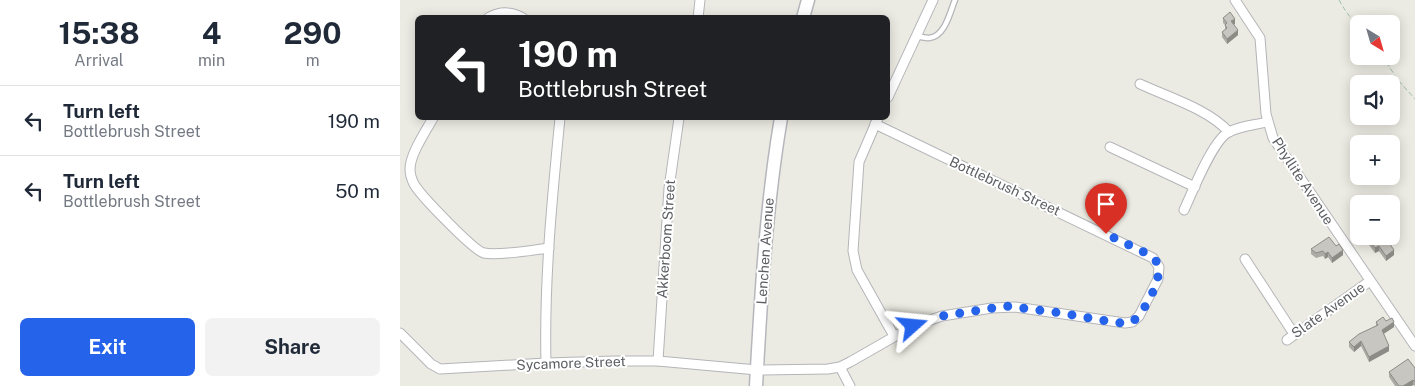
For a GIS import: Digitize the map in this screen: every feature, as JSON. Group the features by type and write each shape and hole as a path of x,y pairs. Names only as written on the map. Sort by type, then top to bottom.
{"main road":[{"path":"804,15 808,0"},
{"name":"Lenchen Avenue","path":"756,386 764,257 772,173 781,120"}],"street":[{"path":"698,15 700,0"},
{"path":"890,93 933,0"},
{"name":"Phyllite Avenue","path":"1235,0 1260,38 1267,122 1278,147 1415,346"},
{"path":"496,15 504,12 516,15"},
{"path":"1140,84 1196,109 1220,123 1229,132"},
{"path":"432,120 410,166 411,177 417,190 480,251 493,253 549,248"},
{"path":"546,363 545,323 549,248 560,120"},
{"name":"Akkerboom Street","path":"658,361 669,188 679,120"},
{"path":"850,386 840,367 894,336 857,270 853,251 859,162 876,121"},
{"name":"Bottlebrush Street","path":"876,121 1153,258 1159,267 1158,279 1144,309 1129,323 1118,323 1061,313 1000,307 942,316 913,326 894,336"},
{"path":"1184,210 1219,140 1229,132 1267,122"},
{"path":"1110,147 1195,187"},
{"name":"Slate Avenue","path":"1245,259 1291,337 1370,281"},
{"name":"Sycamore Street","path":"400,333 427,361 435,368 440,369 546,363 658,361 757,370 828,369 840,367"}],"lane":[{"path":"916,36 930,38 938,35 955,0"}],"path":[{"path":"1339,0 1350,16"},
{"path":"1388,65 1415,99"}],"building":[{"path":"1230,12 1235,19 1231,21 1238,30 1227,39 1222,32 1227,28 1225,25 1227,23 1223,18"},
{"path":"1329,237 1336,246 1339,244 1343,250 1332,258 1328,252 1325,254 1323,251 1316,253 1311,249"},
{"path":"1373,245 1390,245 1394,250 1386,256 1379,246 1375,248"},
{"path":"1383,317 1386,321 1392,318 1394,322 1382,330 1389,346 1369,357 1361,341 1354,347 1349,342 1359,334 1378,325 1376,322"},
{"path":"1408,359 1415,368 1415,382 1413,380 1403,386 1399,386 1389,372"}],"route":[{"path":"913,326 942,316 1006,306 1118,323 1132,322 1144,309 1158,279 1158,264 1148,254 1106,234"}]}
